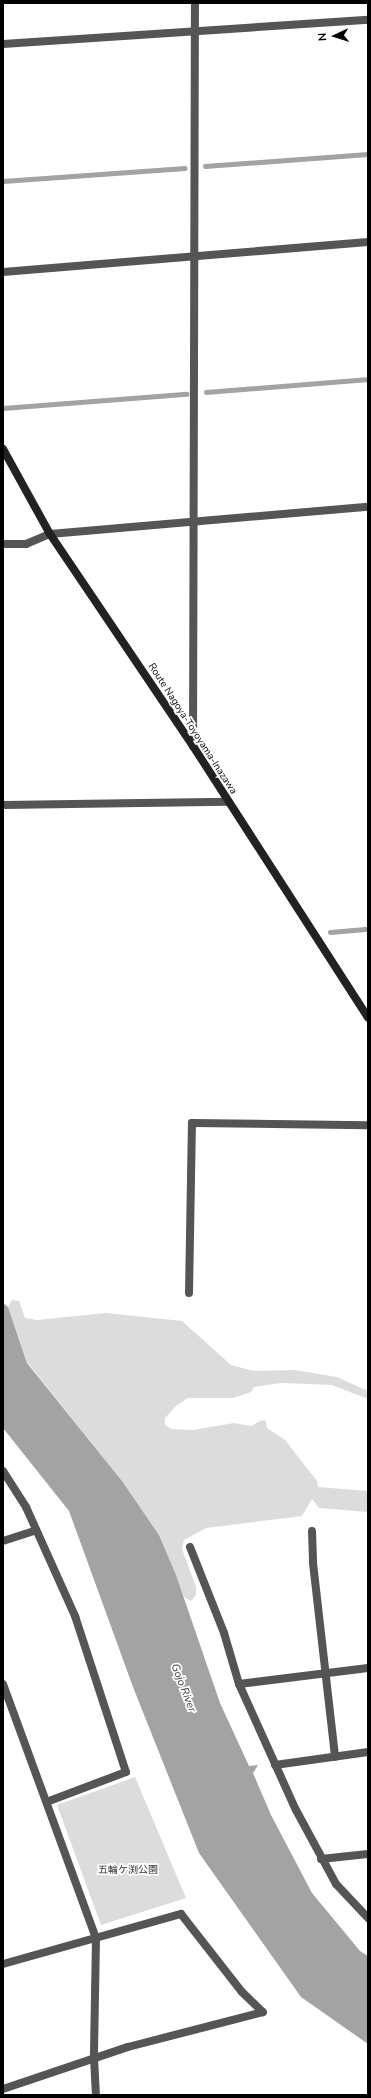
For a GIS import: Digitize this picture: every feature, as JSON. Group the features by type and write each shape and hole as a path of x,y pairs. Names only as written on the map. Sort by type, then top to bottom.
{"main road":[{"name":"Route Nagoya-Toyoyama-Inazawa","path":"3,450 50,534 193,746 368,1018"}],"street":[{"path":"193,746 195,3"},
{"path":"3,44 368,20"},
{"path":"3,272 368,242"},
{"path":"3,544 26,544 50,534 368,507"},
{"path":"3,805 228,802"},
{"path":"189,1293 192,1123 368,1125"},
{"path":"3,1471 26,1507 74,1616 126,1772 46,1802"},
{"path":"3,1541 36,1530"},
{"path":"312,1531 313,1563 335,1757"},
{"path":"190,1547 224,1633 239,1684 275,1765 321,1859 336,1884 368,1918"},
{"path":"239,1684 368,1668"},
{"path":"3,1684 96,1938 94,2058 96,2095"},
{"path":"275,1765 368,1752"},
{"path":"321,1859 368,1854"},
{"path":"3,1964 181,1914 242,1992 263,2012 128,2047 3,2089"}],"green space":[{"path":"12,1300 19,1301 25,1318 37,1320 106,1313 182,1321 231,1365 254,1371 295,1370 337,1377 368,1391 368,1399 332,1385 281,1383 254,1387 251,1392 233,1398 188,1398 177,1405 165,1418 165,1425 171,1429 193,1430 234,1423 251,1426 262,1420 266,1421 267,1428 285,1440 317,1481 318,1487 368,1491 368,1512 319,1508 312,1499 302,1516 206,1528 184,1540 182,1549 196,1587 196,1595 191,1601 184,1597 159,1535 122,1481 27,1362 8,1307"},
{"name":"五輪ケ渕公園","path":"135,1777 186,1898 101,1925 57,1805"}],"water":[{"name":"Gojo River","path":"3,1303 8,1307 27,1363 122,1481 159,1535 176,1575 220,1703 249,1766 258,1765 253,1773 271,1815 312,1893 360,1951 368,1956 368,2044 301,1997 199,1853 133,1687 69,1511 3,1428"}],"waterway":[{"path":"205,166 368,154"},
{"path":"3,181 185,168"},
{"path":"206,392 368,379"},
{"path":"3,408 186,394"},
{"path":"330,932 368,929"}]}
